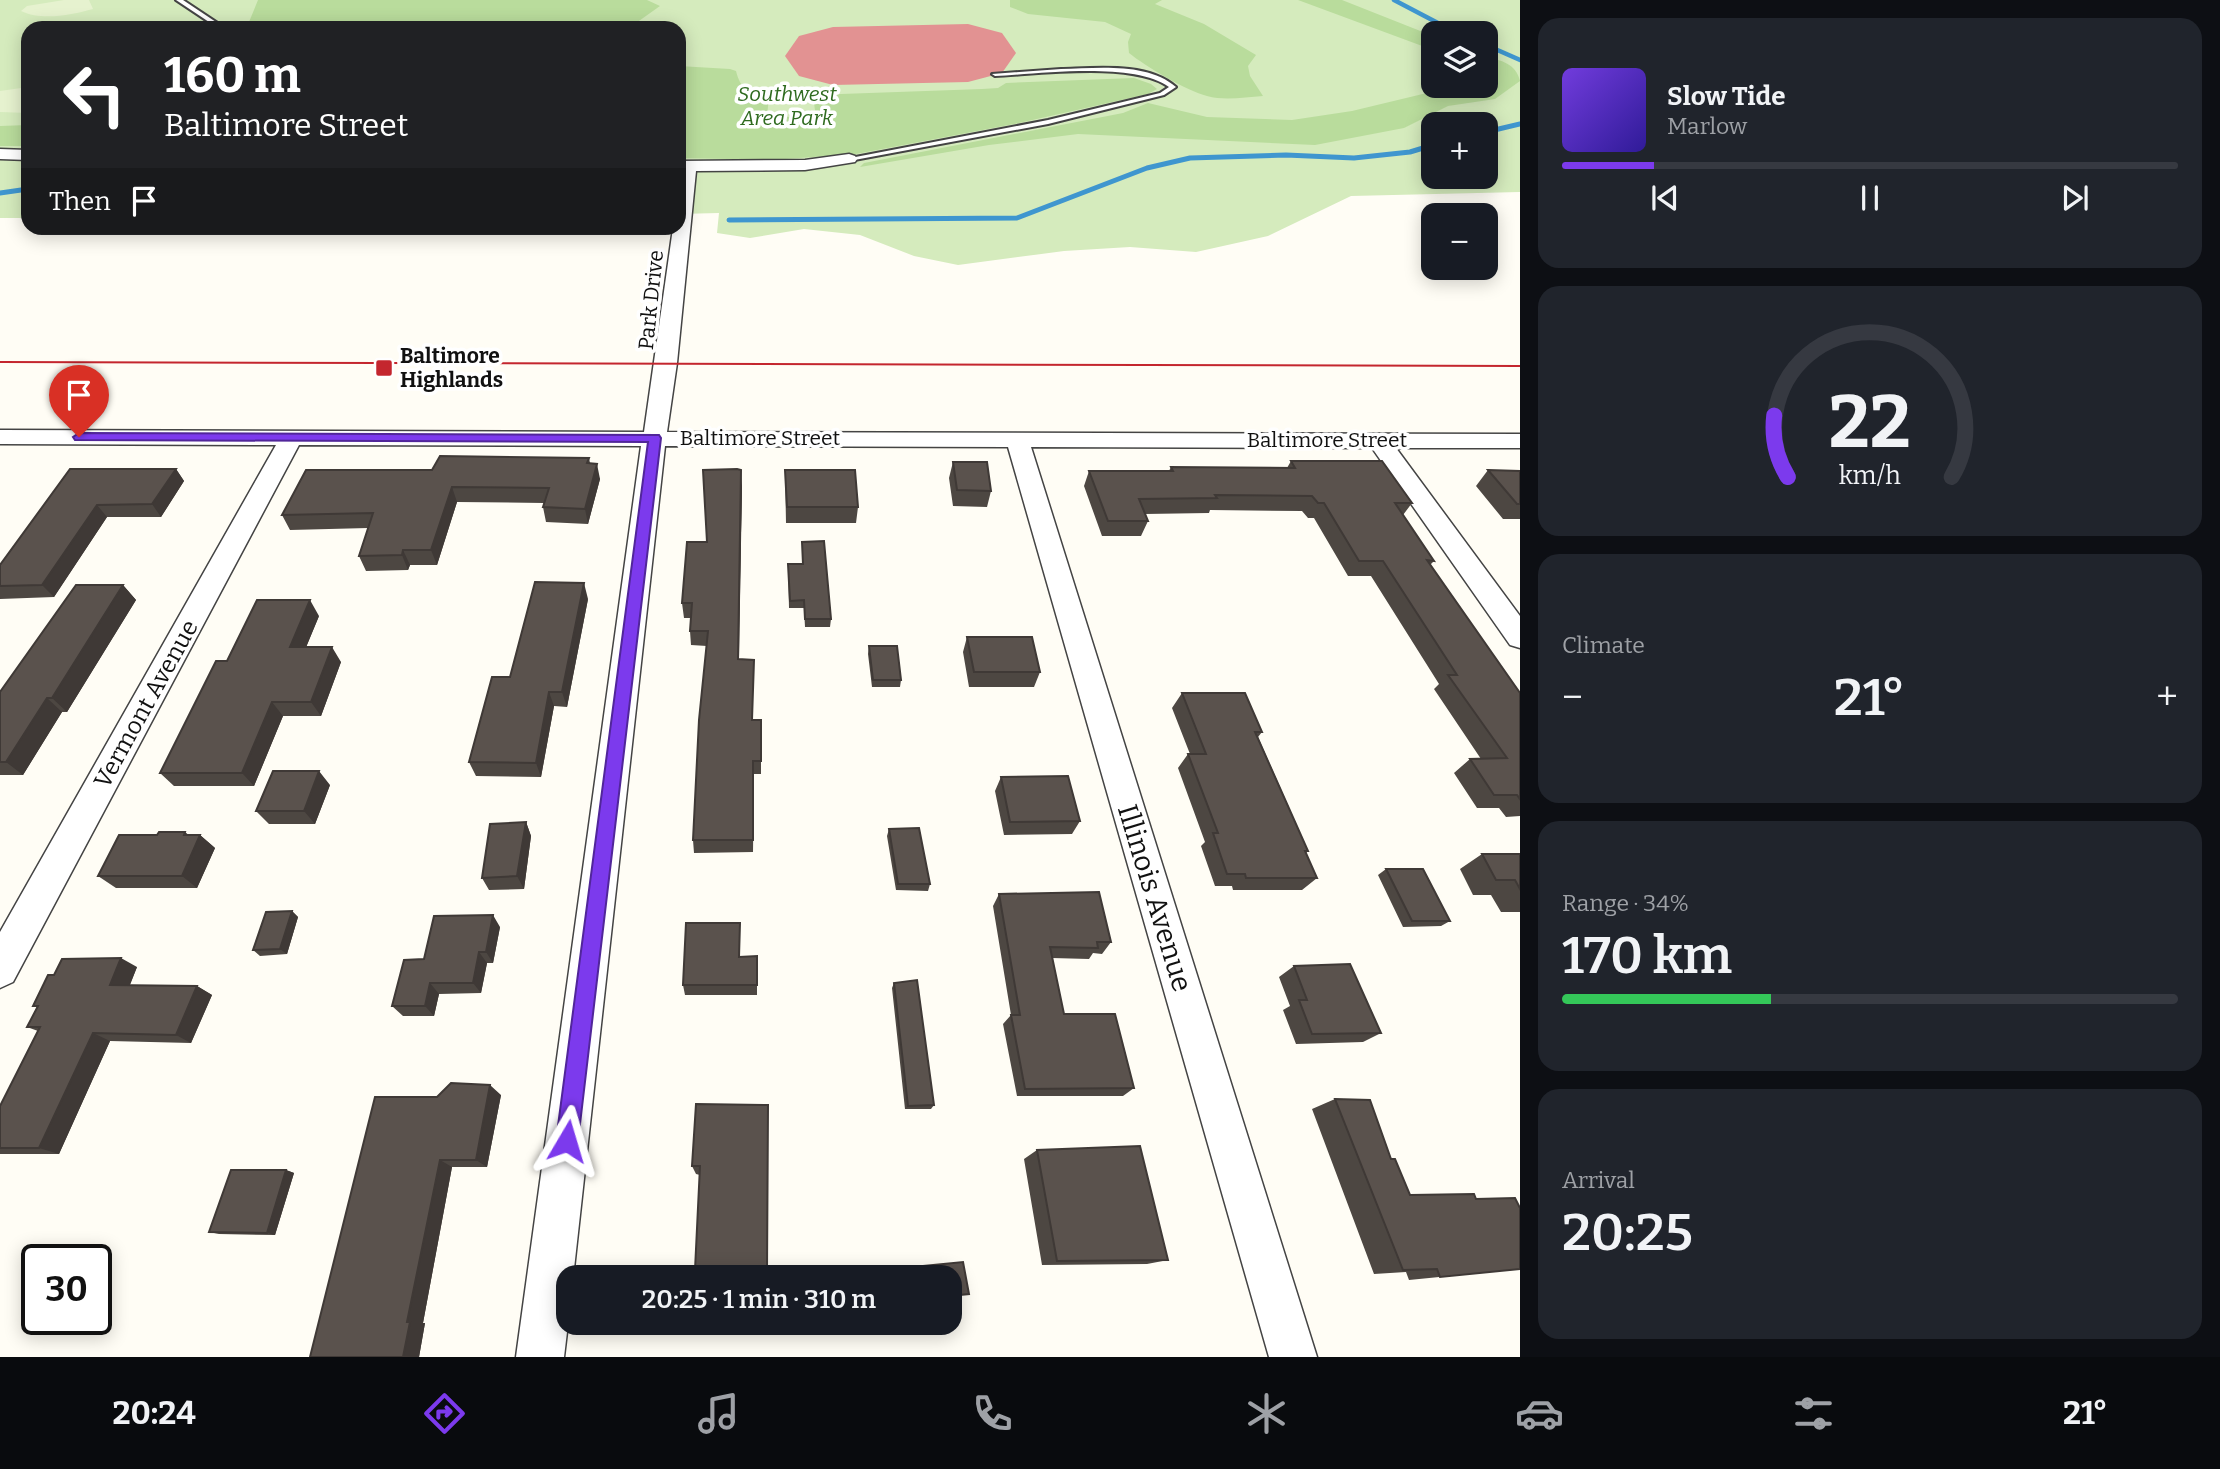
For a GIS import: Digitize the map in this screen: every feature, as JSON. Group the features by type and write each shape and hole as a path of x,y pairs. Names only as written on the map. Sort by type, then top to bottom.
{"street":[{"path":"0,154 21,155"},
{"name":"Park Drive","path":"686,166 805,165 849,159"},
{"name":"Park Drive","path":"540,1357 654,438 666,363 678,235"},
{"name":"Baltimore Street","path":"0,437 1520,441"},
{"name":"Vermont Avenue","path":"0,969 291,439"},
{"name":"Illinois Avenue","path":"1017,439 1293,1357"},
{"path":"1378,440 1520,637"}],"lane":[{"path":"179,0 211,21"},
{"path":"849,159 1048,122 1162,94 1173,87 1164,78 1128,71 995,74"}],"green space":[{"name":"Southwest Area Park","path":"0,0 1520,0 1520,192 1351,196 1268,236 1196,252 1130,247 1064,251 958,265 914,256 860,235 804,229 750,238 717,233 719,213 686,214 686,21 21,21 21,218 0,218"},
{"path":"64,0 89,0 93,9 47,16 21,11 27,6"},
{"path":"258,0 647,0 660,6 639,21 249,21"},
{"path":"1010,0 1162,0 1155,4 1204,24 1256,55 1248,66 1250,76 1263,96 1221,98 1199,93 1167,78 1129,53 1128,42 1131,34 1105,22 1028,14 1010,7"},
{"path":"1298,0 1342,0 1421,31 1421,46"},
{"path":"1498,60 1511,66 1520,81 1498,97"},
{"path":"686,66 736,71 747,90 769,97 767,116 816,118 813,95 982,89 998,88 1006,83 1134,78 1157,89 1148,94 1019,123 856,154 771,160 686,158"},
{"path":"21,88 21,113 0,112 0,91"},
{"path":"1421,94 1421,98 1496,98 1448,106 1436,112 1421,112 1421,120 1404,128 1315,145 1078,134 989,145 860,167 864,163 1123,113 1148,103 1207,117 1292,120 1352,111"},
{"path":"21,125 21,146 0,146 0,126"}],"building":[{"path":"440,456 589,458 587,463 597,464 585,509 543,507 549,488 452,487 431,550 403,550 402,555 359,556 373,513 282,515 306,470 432,470"},
{"path":"1291,461 1382,461 1412,503 1395,503 1434,561 1427,560 1520,693 1520,799 1517,795 1494,795 1470,759 1507,758 1448,675 1457,675 1383,561 1359,561 1324,503 1318,503 1312,496 1215,495 1217,498 1139,499 1148,521 1108,521 1089,471 1173,471 1171,467 1295,468"},
{"path":"953,462 987,462 991,491 957,490"},
{"path":"70,469 176,469 152,504 97,505 42,585 0,586 0,565"},
{"path":"703,470 741,470 738,659 754,660 752,720 761,720 761,761 753,761 753,840 693,840 699,720 708,631 690,631 692,603 682,603 687,542 707,542"},
{"path":"785,470 855,470 858,507 787,507"},
{"path":"1488,470 1520,471 1520,504 1517,504"},
{"path":"824,541 831,619 805,619 804,600 790,601 788,564 803,564 802,542"},
{"path":"535,582 584,583 562,692 549,692 536,763 469,762 492,677 510,677"},
{"path":"76,585 123,585 52,698 47,698 6,762 0,762 0,692"},
{"path":"257,600 310,600 290,647 332,647 311,702 272,702 242,773 160,773 216,661 227,661"},
{"path":"967,637 1032,637 1040,672 974,672"},
{"path":"869,646 897,646 901,680 873,680"},
{"path":"1182,693 1245,693 1262,732 1255,732 1308,851 1305,851 1317,878 1246,878 1245,874 1227,874 1213,833 1218,833 1188,754 1206,754"},
{"path":"273,771 319,771 304,811 256,811"},
{"path":"1068,776 1080,821 1010,822 1001,777"},
{"path":"526,822 517,876 482,878 490,824"},
{"path":"919,828 930,884 898,884 889,829"},
{"path":"159,832 200,835 182,876 98,876 119,835 157,835"},
{"path":"1482,854 1520,854 1520,889 1515,880 1496,880"},
{"path":"1386,869 1423,869 1450,921 1412,921"},
{"path":"1099,892 1111,942 1097,942 1098,948 1050,947 1064,1014 1115,1014 1134,1088 1025,1089 1011,1015 1020,1015 999,894"},
{"path":"292,911 280,949 253,950 266,912"},
{"path":"493,915 486,952 479,952 473,983 430,983 425,1006 392,1006 404,960 424,959 434,916"},
{"path":"686,923 740,923 739,957 757,956 757,985 683,985"},
{"path":"121,958 110,985 197,986 176,1035 93,1033 39,1148 0,1148 0,1106 40,1027 27,1027 38,1006 33,1006 48,975 54,975 62,959"},
{"path":"1350,964 1381,1033 1312,1034 1299,1000 1307,1000 1294,966"},
{"path":"917,980 934,1105 908,1106 894,983"},
{"path":"451,1083 490,1085 476,1160 440,1160 407,1322 410,1322 403,1357 310,1357 375,1097 437,1097"},
{"path":"1335,1099 1370,1100 1391,1159 1395,1159 1410,1195 1474,1194 1476,1199 1515,1198 1520,1208 1520,1269 1440,1277 1437,1269 1403,1270"},
{"path":"696,1104 768,1105 767,1265 695,1265 700,1166 692,1166"},
{"path":"1140,1146 1168,1260 1057,1261 1037,1150"},
{"path":"231,1170 286,1170 267,1233 209,1232"},
{"path":"963,1262 969,1294 962,1295 962,1265 934,1265"}],"waterway":[{"path":"1394,0 1434,21"},
{"path":"1498,50 1520,60"},
{"path":"1498,129 1520,124"},
{"path":"729,220 1017,218 1147,168 1190,158 1286,155 1354,158 1421,149"},
{"path":"0,193 21,190"}],"runway":[{"path":"833,56 968,53"}],"tram line":[{"path":"0,362 1520,366"}],"place":[{"name":"Baltimore Highlands","path":"384,368"}],"route":[{"path":"79,437 654,438 567,1141"}]}
